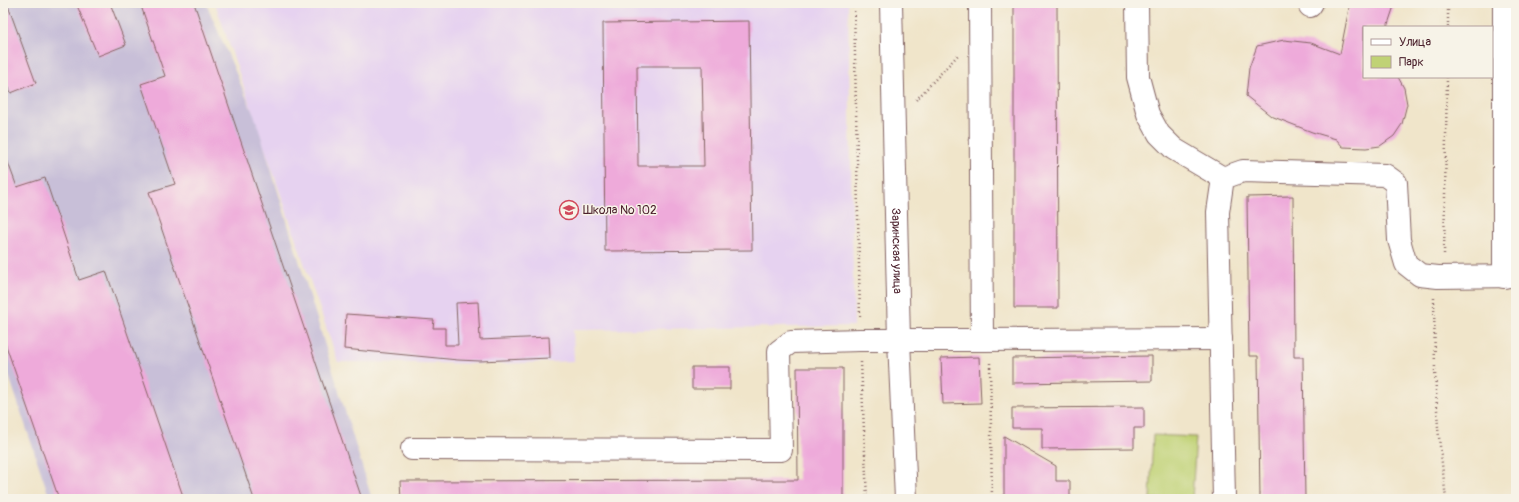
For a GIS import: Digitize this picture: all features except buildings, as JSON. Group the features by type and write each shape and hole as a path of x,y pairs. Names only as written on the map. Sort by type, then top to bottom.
{"street":[{"name":"Заринская улица","path":"891,3 899,340 906,499"},
{"path":"980,3 982,340"},
{"path":"1137,3 1138,77 1148,114 1159,134 1174,149 1224,178"},
{"path":"1224,178 1243,171 1385,175 1396,183 1399,240 1406,264 1420,275 1438,278 1510,276 1504,3"},
{"path":"1224,178 1218,212 1224,499"},
{"path":"412,448 781,450 779,351 791,342 860,340 1221,339"}],"path":[{"path":"854,3 860,340 867,499"},
{"path":"1448,3 1448,26"},
{"path":"916,100 980,31"},
{"path":"982,340 990,360 992,499"}],"shaded area":[{"path":"3,3 206,3 256,120 372,499 50,499 3,358"},
{"name":"Школа № 102","path":"215,3 848,3 854,326 573,330 574,361 500,364 338,362"}],"green space":[{"path":"1153,435 1196,437 1192,499 1150,499"}],"place":[{"name":"Школа № 102","path":"569,210"}]}
